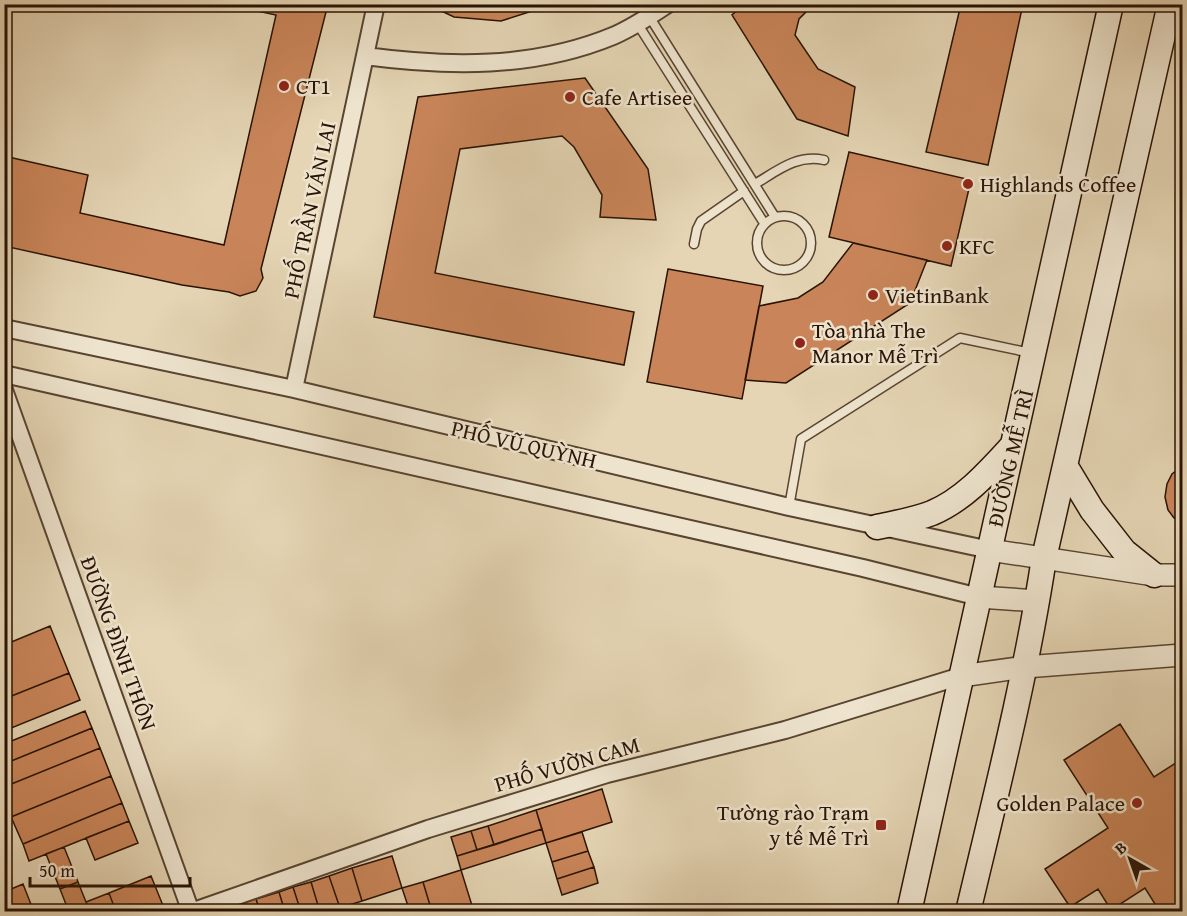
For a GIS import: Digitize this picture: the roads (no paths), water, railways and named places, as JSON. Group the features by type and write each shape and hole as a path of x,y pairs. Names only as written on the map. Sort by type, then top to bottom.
{"main road":[{"name":"ĐƯỜNG MỄ TRÌ","path":"909,912 1111,4"},
{"path":"968,912 1025,667 1044,558 1170,4"},
{"path":"878,527 932,513 949,504 968,491 1014,443"},
{"path":"1066,467 1092,510 1124,551 1154,575"}],"street":[{"name":"PHỐ TRẦN VĂN LAI","path":"294,389 376,4"},
{"path":"365,56 460,64 534,59 614,36 668,4"},
{"name":"PHỐ VŨ QUỲNH","path":"4,328 294,389 878,527 990,550 1154,575 1182,575"},
{"name":"PHỐ VŨ QUỲNH","path":"4,374 851,565 979,597"},
{"name":"ĐƯỜNG ĐÌNH THÔN","path":"4,390 191,912"},
{"path":"979,597 1038,601"},
{"path":"961,676 1025,667 1182,655"},
{"name":"PHỐ VƯỜN CAM","path":"191,912 428,829 607,774 785,730 961,676"}],"lane":[{"path":"643,20 775,217"},
{"path":"643,20 764,223"},
{"path":"755,184 800,159 813,157 824,160"},
{"path":"694,244 701,221 744,191"},
{"path":"789,216 804,225 809,232 810,250 799,265 791,269 773,268 760,256 756,239 764,223 775,217 789,216"},
{"path":"789,507 801,439 960,338 1033,353"}],"place":[{"name":"CT1","path":"284,86"},
{"name":"Cafe Artisee","path":"570,97"},
{"name":"Highlands Coffee","path":"968,184"},
{"name":"KFC","path":"947,246"},
{"name":"VietinBank","path":"873,295"},
{"name":"Tòa nhà The Manor Mễ Trì","path":"800,343"},
{"name":"Golden Palace","path":"1137,803"},
{"name":"Tường rào Trạm y tế Mễ Trì","path":"881,825"}]}
